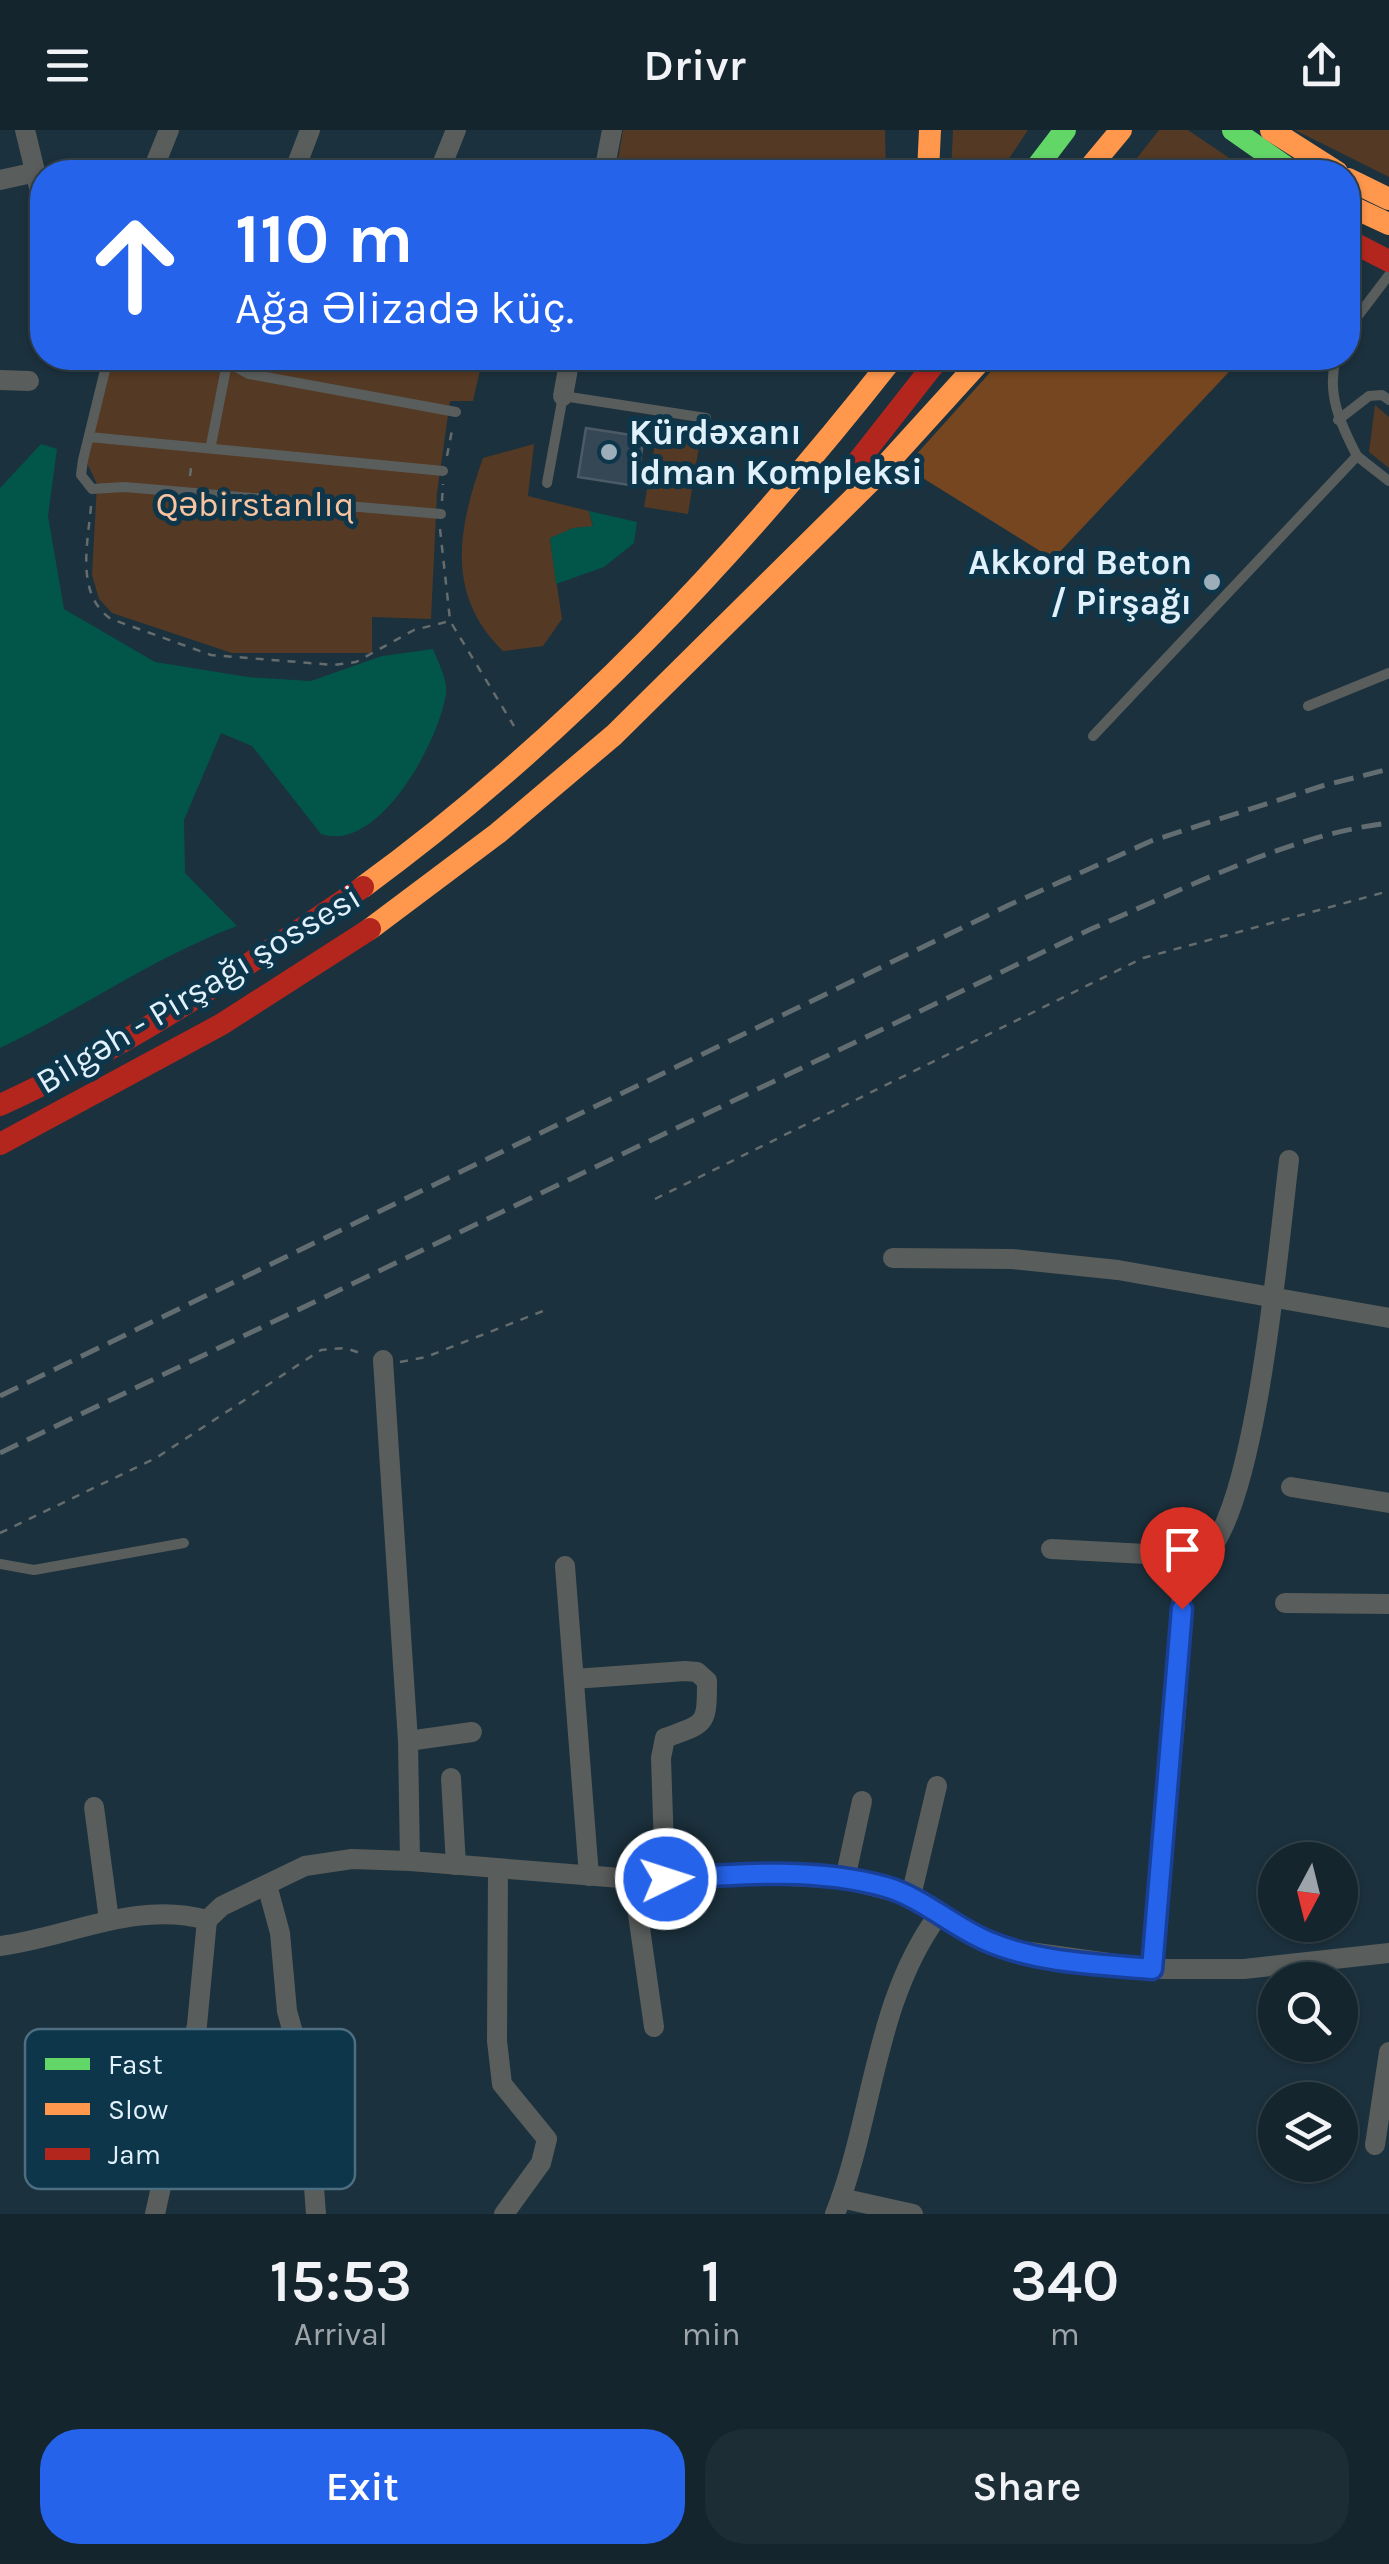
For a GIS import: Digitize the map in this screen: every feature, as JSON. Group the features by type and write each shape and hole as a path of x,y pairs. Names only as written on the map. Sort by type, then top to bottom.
{"main road":[{"path":"929,160 930,130"},
{"path":"1042,160 1065,130"},
{"path":"1096,160 1121,130"},
{"path":"1232,130 1276,160"},
{"path":"1271,130 1318,160"},
{"path":"1360,184 1389,199"},
{"path":"1360,210 1389,224"},
{"path":"1360,246 1389,261"},
{"path":"712,578 822,430 860,370"},
{"path":"0,1105 243,971 367,886 531,752 712,578 804,476 884,370"},
{"path":"742,610 930,370"},
{"path":"742,610 972,370"},
{"name":"Bilgəh - Pirşağı şossesi","path":"0,1144 150,1066 266,998 390,916 566,777 742,610"}],"street":[{"path":"25,130 33,160"},
{"path":"157,160 169,130"},
{"path":"299,160 310,130"},
{"path":"445,160 456,130"},
{"path":"606,160 612,130"},
{"path":"0,180 30,173"},
{"path":"563,396 568,370"},
{"path":"0,380 29,381"},
{"path":"1051,1548 1184,1556 1205,1555 1215,1545 1244,1466 1272,1298 1289,1160"},
{"path":"893,1258 1012,1259 1118,1270 1389,1318"},
{"path":"383,1360 408,1741 410,1861"},
{"path":"1291,1486 1389,1504"},
{"path":"1152,1969 1176,1710 1184,1556"},
{"path":"565,1566 589,1876"},
{"path":"1285,1603 1389,1604"},
{"path":"574,1679 684,1670 697,1672 707,1681 707,1717 702,1725 665,1738 661,1758 666,1879"},
{"path":"408,1741 472,1732"},
{"path":"451,1778 456,1866"},
{"path":"911,1896 937,1786"},
{"path":"845,1879 862,1801"},
{"path":"94,1807 109,1920"},
{"path":"196,2029 207,1920 222,1906 321,1862 410,1861 634,1879 770,1874 845,1879 911,1896 968,1932 1015,1950 1152,1969 1244,1969 1389,1954"},
{"path":"498,1871 497,2041 502,2084 547,2139 541,2163 504,2214"},
{"path":"634,1879 654,2027"},
{"path":"267,1886 280,1933 292,2029"},
{"path":"0,1946 160,1912 207,1920"},
{"path":"914,2214 838,2206 889,2016 910,1960 939,1914"},
{"path":"1375,2145 1389,2052"},
{"path":"155,2214 161,2189"},
{"path":"314,2189 316,2214"}],"lane":[{"path":"1360,312 1389,275"},
{"path":"105,370 81,475 92,489 441,514"},
{"path":"211,445 223,370"},
{"path":"242,370 456,412"},
{"path":"1335,370 1333,390 1338,420 1357,456 1389,480"},
{"path":"1338,420 1369,396 1382,395 1389,400"},
{"path":"548,483 563,396 706,418"},
{"path":"89,437 211,445 443,471"},
{"path":"1094,736 1357,456"},
{"path":"1308,706 1389,674"},
{"path":"0,1564 34,1570 184,1544"}],"path":[{"path":"188,493 194,444"},
{"path":"92,489 87,580 99,611 110,619 211,656 334,665 356,662 414,630 450,622 531,752"},
{"path":"655,1198 1144,958 1389,890"},
{"path":"0,1532 156,1458 321,1350 345,1348 383,1360 406,1362 543,1311"}],"green space":[{"path":"623,130 885,130 886,160 618,160"},
{"path":"953,130 1028,130 1008,160 952,160"},
{"path":"1159,130 1188,130 1232,160 1135,160"},
{"path":"1295,130 1389,130 1389,177"},
{"name":"Qəbirstanlıq","path":"109,370 480,370 473,401 450,401 437,493 431,619 372,617 372,653 232,653 112,613 99,599 92,575 97,484 87,463"},
{"path":"1375,405 1389,417 1389,468 1369,452"},
{"path":"659,420 702,428 688,514 644,507"},
{"path":"534,444 528,496 589,511 593,527 573,528 550,539 562,619 543,646 503,651 472,607 462,560 463,535 483,458"}],"shaded area":[{"path":"992,370 1231,370 1053,559 905,467"},
{"path":"41,444 57,449 48,516 64,609 155,662 248,677 311,681 382,656 433,649 446,694 432,739 403,789 364,827 343,836 321,834 252,746 221,733 184,820 185,873 237,926 176,953 0,1048 0,488"},
{"path":"589,511 637,522 634,543 604,567 556,584 550,538 573,528 593,526"}],"building":[{"path":"586,428 644,437 636,486 578,477"}],"railway":[{"path":"0,1396 1009,905 1151,841 1322,786 1389,769"},
{"path":"0,1453 1091,929 1275,851 1389,823"}],"traffic: fast":[{"path":"1042,160 1065,130"},
{"path":"1233,130 1276,160"}],"traffic: slow":[{"path":"929,160 930,130"},
{"path":"1096,160 1121,130"},
{"path":"1271,130 1318,160"},
{"path":"1360,185 1389,199"},
{"path":"1360,211 1389,224"},
{"path":"363,887 510,769 646,641 773,503 883,370"},
{"path":"370,929 498,833 614,735 874,478 972,370"}],"traffic: jam":[{"path":"1360,246 1389,261"},
{"path":"851,470 930,370"},
{"path":"0,1105 141,1031 363,887"},
{"path":"0,1144 222,1024 370,929"}],"place":[{"name":"Kürdəxanı İdman Kompleksi","path":"609,452"},
{"name":"Akkord Beton / Pirşağı","path":"1212,582"}],"route":[{"path":"666,1879 770,1874 864,1882 911,1896 968,1932 1015,1950 1043,1957 1152,1969 1182,1609"}]}
